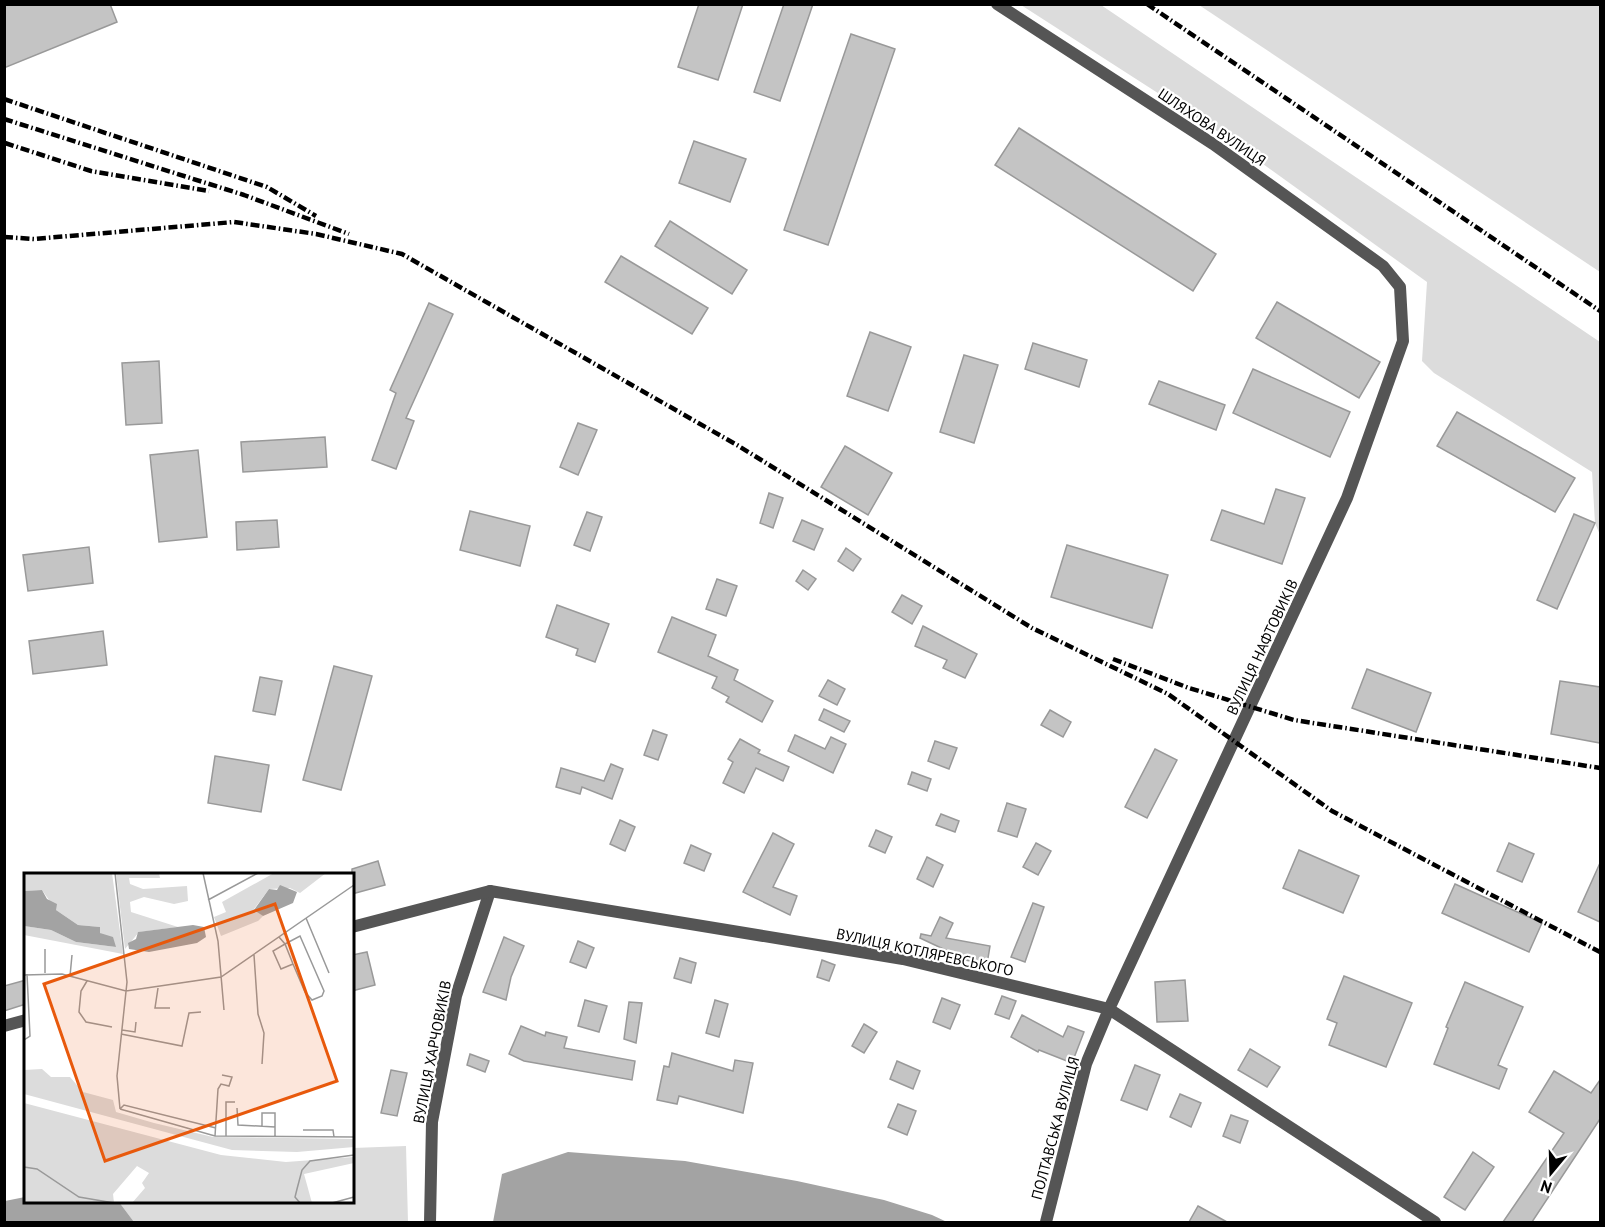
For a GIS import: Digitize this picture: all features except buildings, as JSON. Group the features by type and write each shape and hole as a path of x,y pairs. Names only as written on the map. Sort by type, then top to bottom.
{"street":[{"name":"ШЛЯХОВА ВУЛИЦЯ","path":"997,4 1213,144 1383,266 1400,287"},
{"name":"ВУЛИЦЯ НАФТОВИКІВ","path":"1109,1009 1347,498 1403,341 1400,287"},
{"name":"ВУЛИЦЯ КОТЛЯРЕВСЬКОГО","path":"354,926 490,891 903,959 1109,1009 1435,1222"},
{"name":"ВУЛИЦЯ ХАРЧОВИКІВ","path":"430,1222 432,1122 456,996 490,891"},
{"name":"ПОЛТАВСЬКА ВУЛИЦЯ","path":"1046,1222 1086,1064 1109,1009"},
{"path":"4,1026 24,1021"}],"shaded area":[{"path":"1021,5 1101,5 1600,342 1600,535 1595,523 1592,472 1434,373 1422,361 1427,282 1220,133"},
{"path":"1199,5 1600,5 1600,272"},
{"path":"406,1146 408,1222 134,1222 120,1203 354,1203 354,1148"},
{"path":"568,1152 685,1161 797,1181 884,1200 947,1222 493,1222 502,1174"},
{"path":"24,1197 24,1203 120,1203 134,1222 5,1222 5,1201"}],"railway":[{"path":"1147,4 1600,311"},
{"path":"4,99 267,187 316,216"},
{"path":"4,119 244,195 349,234"},
{"path":"5,143 91,171 209,191"},
{"path":"4,237 34,239 234,222 316,234 402,254 737,445 1032,628 1168,694 1332,811 1600,952"},
{"path":"1113,659 1189,688 1294,720 1600,768"}]}
